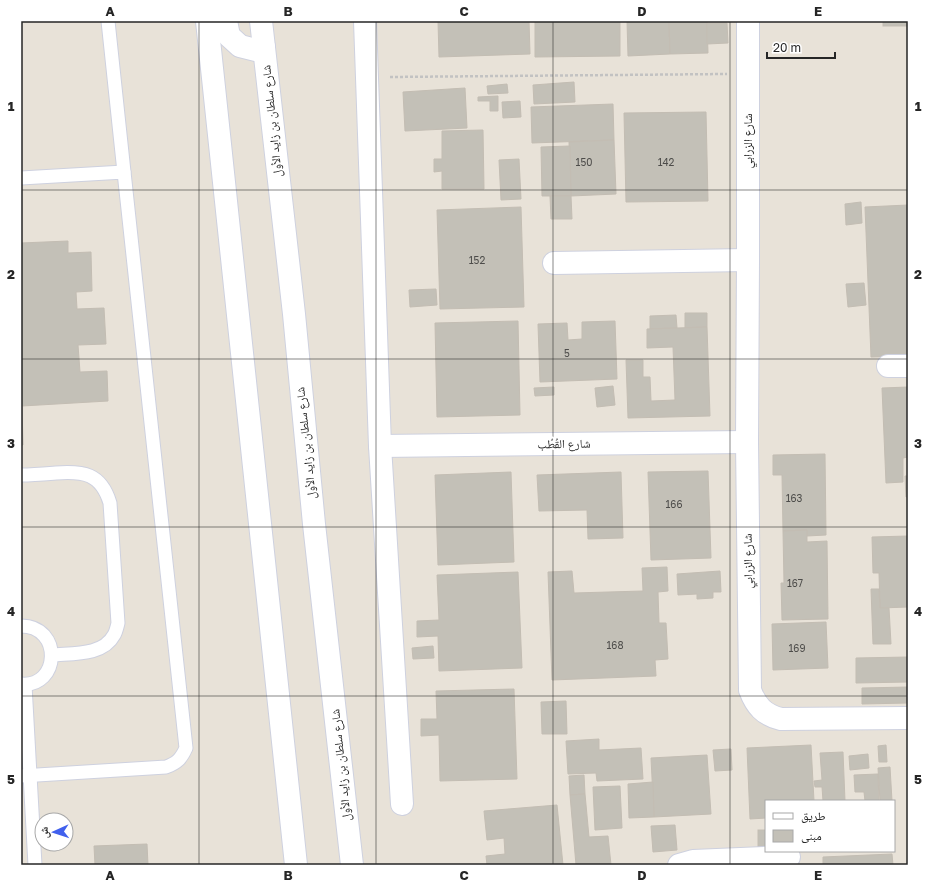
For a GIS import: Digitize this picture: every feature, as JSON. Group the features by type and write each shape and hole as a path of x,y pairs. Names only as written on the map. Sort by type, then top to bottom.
{"street":[{"path":"207,21 296,865"},
{"path":"226,21 229,36 240,46 256,50 264,48"},
{"name":"شارع سلطان بن زايد الأول","path":"261,21 294,314 316,539 352,865"},
{"path":"365,21 380,446 402,804"},
{"name":"شارع الزرابي","path":"748,21 747,442 750,690 753,698 764,712 781,719 908,718"},
{"path":"554,263 748,260"},
{"name":"شارع القُطُب","path":"380,446 747,442"},
{"path":"679,865 693,862 789,857"}],"lane":[{"path":"26,776 166,767 175,764 182,757 186,748 108,21"},
{"path":"21,178 124,172"},
{"path":"21,475 81,473 91,476 100,483 107,492 110,503 118,623 115,634 108,644 99,650 52,655"},
{"path":"21,626 27,626 37,630 45,636 50,645 52,655 51,664 47,672 33,683 23,685 26,776 35,865"}],"path":[{"path":"367,77 748,74"}],"building":[{"path":"438,21 529,21 530,54 439,57"},
{"path":"535,21 620,21 620,56 535,57"},
{"path":"627,21 669,21 670,54 628,56"},
{"path":"669,21 707,21 708,53 670,54"},
{"path":"883,21 908,21 908,26 883,26"},
{"path":"707,23 727,23 728,43 707,44"},
{"path":"574,82 575,102 534,104 533,85"},
{"path":"507,84 508,93 488,94 487,86"},
{"path":"465,88 467,128 405,131 403,92"},
{"path":"498,96 498,111 490,111 490,101 478,101 478,97"},
{"path":"520,101 521,117 503,118 502,102"},
{"path":"613,104 614,140 532,143 531,107"},
{"path":"706,112 708,201 626,202 624,113"},
{"path":"483,130 484,189 442,189 442,171 434,172 434,159 442,159 442,131"},
{"path":"614,140 616,194 571,196 569,142"},
{"path":"570,146 571,196 542,196 541,147"},
{"path":"519,159 521,199 501,200 499,160"},
{"path":"550,196 571,196 572,219 551,219"},
{"path":"861,202 862,223 846,225 845,204"},
{"path":"908,205 908,356 871,357 865,207"},
{"path":"521,207 524,307 440,309 437,210"},
{"path":"68,241 68,253 91,252 92,291 76,292 77,309 104,308 106,344 78,345 80,372 107,371 108,401 22,406 23,445 21,445 21,243"},
{"path":"864,283 866,305 848,307 846,284"},
{"path":"436,289 437,305 410,307 409,290"},
{"path":"685,313 707,313 707,327 685,328"},
{"path":"676,315 677,328 650,329 650,316"},
{"path":"518,321 520,415 437,417 435,323"},
{"path":"615,321 617,379 540,382 538,324 567,323 568,340 582,339 582,322"},
{"path":"707,327 710,416 628,418 626,360 643,360 643,377 650,377 651,401 675,400 673,347 647,348 647,329"},
{"path":"613,386 615,405 597,407 595,388"},
{"path":"554,387 554,395 535,396 534,388"},
{"path":"908,387 908,457 903,458 903,482 886,483 882,388"},
{"path":"825,454 826,535 807,536 807,530 783,531 782,475 773,475 773,455"},
{"path":"708,471 711,558 651,560 648,472"},
{"path":"511,472 514,562 438,565 435,475"},
{"path":"621,472 623,538 588,539 587,510 539,511 537,475"},
{"path":"905,476 908,476 908,497 906,497"},
{"path":"807,530 807,542 827,541 828,619 782,620 781,583 784,583 783,531"},
{"path":"908,536 908,607 880,608 879,573 873,573 872,537"},
{"path":"667,567 668,591 658,592 659,623 666,623 668,659 655,660 656,676 552,680 548,572 572,571 574,593 643,591 642,568"},
{"path":"720,571 721,592 713,592 713,598 697,599 697,594 678,595 677,574"},
{"path":"518,572 522,668 439,671 438,636 417,637 417,621 439,620 437,575"},
{"path":"871,589 879,589 880,608 889,608 891,644 873,644"},
{"path":"826,622 828,668 773,670 772,624"},
{"path":"433,646 434,658 413,659 412,648"},
{"path":"908,657 908,682 856,683 856,658"},
{"path":"908,687 908,703 862,704 862,688"},
{"path":"514,689 517,779 440,781 439,735 421,736 421,719 437,719 436,691"},
{"path":"566,701 567,734 542,734 541,702"},
{"path":"599,739 599,750 641,748 643,779 597,781 596,773 568,774 566,741"},
{"path":"811,745 814,800 765,800 765,818 750,819 747,748"},
{"path":"886,745 887,762 879,762 878,746"},
{"path":"731,749 732,770 715,771 713,750"},
{"path":"843,752 845,800 823,800 822,787 815,787 814,781 822,780 820,753"},
{"path":"868,754 869,768 850,770 849,756"},
{"path":"707,755 711,814 654,817 651,758"},
{"path":"890,767 892,800 880,800 878,768"},
{"path":"878,774 879,800 865,800 864,792 855,792 854,775"},
{"path":"584,775 585,794 570,795 569,776"},
{"path":"653,782 654,817 629,818 628,784"},
{"path":"620,786 622,828 595,830 593,787"},
{"path":"585,794 589,837 608,836 611,865 576,865 570,795"},
{"path":"557,805 563,865 487,865 486,856 505,854 504,838 487,840 484,811"},
{"path":"675,825 677,850 653,852 651,826"},
{"path":"758,830 765,830 765,848 758,848"},
{"path":"147,844 148,865 95,865 94,846"},
{"path":"892,854 893,865 823,865 823,857"}]}
